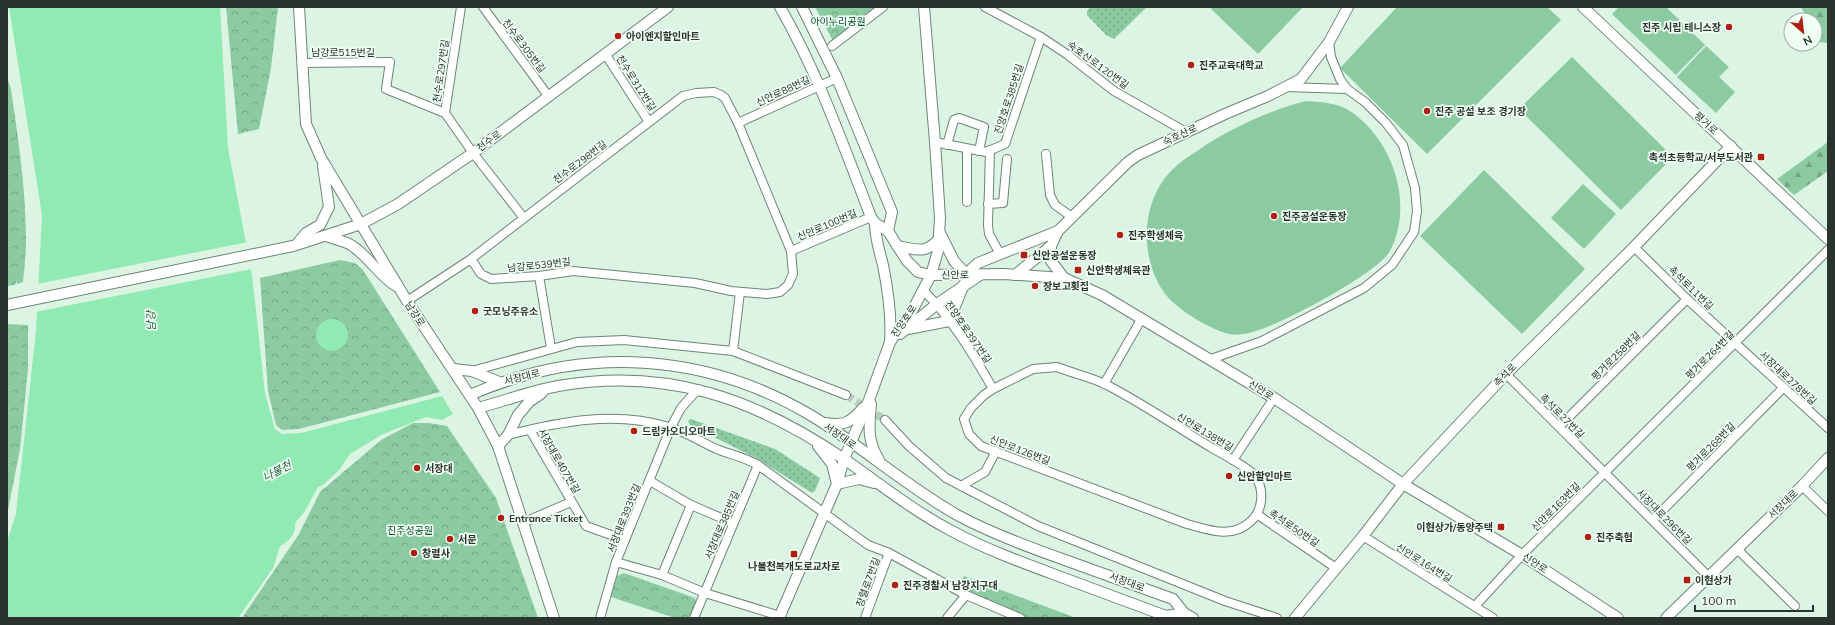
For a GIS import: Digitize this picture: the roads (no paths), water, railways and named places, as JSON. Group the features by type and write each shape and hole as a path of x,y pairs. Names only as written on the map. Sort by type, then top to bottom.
{"street":[{"name":"남강로","path":"299,7 306,124 321,158 398,287 478,408 498,446 554,618"},
{"name":"천수로297번길","path":"461,7 445,113 473,153"},
{"name":"천수로305번길","path":"483,7 549,97"},
{"name":"천수로","path":"7,305 295,245 361,224 398,204 473,153 606,55 668,7"},
{"path":"780,7 792,27 819,86 873,220 875,238 887,289 892,324 890,342"},
{"path":"802,7 837,78 892,212 888,231"},
{"path":"832,46 883,7"},
{"name":"진양호로","path":"780,617 836,484 844,459 870,397 890,342 912,311 931,275 938,251 940,236 935,142 924,7"},
{"name":"숙호산로120번길","path":"985,7 1041,37 1068,55 1114,91 1186,132"},
{"name":"숙호산로","path":"1015,275 1051,246 1058,231 1072,216 1128,162 1138,155 1286,87 1301,78 1329,42 1348,7"},
{"name":"평거로","path":"1583,7 1828,239"},
{"name":"진양호로385번길","path":"935,142 986,152 1005,144 1041,37"},
{"path":"1211,359 1262,341 1364,288 1392,265 1414,232 1417,211 1415,188 1403,145 1386,123 1365,102 1347,89 1335,69 1329,42"},
{"name":"천수로312번길","path":"606,55 649,122"},
{"name":"남강로515번길","path":"302,62 390,62 386,89 445,113"},
{"name":"신안로88번길","path":"738,123 837,78"},
{"path":"1286,87 1347,89"},
{"path":"649,122 683,96 696,93 714,92 725,98 738,123"},
{"path":"947,145 954,120 959,118 984,126 979,151"},
{"name":"천수로298번길","path":"471,259 523,217 649,122"},
{"name":"신안로100번길","path":"695,283 740,292 767,294 780,292 788,285 793,274 790,251 738,123"},
{"name":"촉석로","path":"1295,618 1364,536 1404,484 1506,374 1634,247 1731,146"},
{"path":"967,202 968,149"},
{"path":"990,150 988,204 989,234 1000,254"},
{"path":"473,153 523,217"},
{"path":"1046,154 1050,195 1055,205 1072,216"},
{"path":"295,245 306,233 320,225 329,207 321,158"},
{"path":"988,204 1003,203 1007,159"},
{"name":"신안로","path":"873,220 888,231 897,246 918,272 965,279 980,275 1015,275 1064,278 1102,295 1274,398 1404,484 1522,555 1618,618"},
{"name":"신안로100번길","path":"790,251 873,220"},
{"path":"890,342 965,279 978,263 1058,231"},
{"path":"326,236 348,243 371,262 386,280 398,287"},
{"path":"897,246 920,250 931,248 940,236 965,279"},
{"path":"1051,246 1051,261 1064,278"},
{"name":"촉석로11번길","path":"1634,247 1687,299 1736,343"},
{"name":"평거로264번길","path":"1605,473 1828,250"},
{"path":"407,301 471,259"},
{"name":"남강로539번길","path":"471,259 481,274 491,279 539,276 573,271 695,283"},
{"path":"539,276 551,348"},
{"path":"906,329 949,321 965,279"},
{"name":"진양호로397번길","path":"923,290 937,304 977,361 993,389"},
{"path":"733,351 740,292"},
{"name":"평거로258번길","path":"1559,427 1687,299"},
{"path":"1104,384 1142,318"},
{"path":"472,371 577,342 624,340 733,351 846,395"},
{"name":"서장대로278번길","path":"1736,343 1828,428"},
{"name":"서장대로","path":"470,395 499,382 561,367 590,363 628,361 684,367 755,389 800,409 821,422 918,491 951,511 998,536 1173,599 1188,616"},
{"name":"신안로126번길","path":"1104,384 1057,367 1033,369 984,395 971,408 964,419 969,434 981,446 1187,524 1224,533 1236,530 1248,524 1258,515"},
{"path":"453,369 472,371 499,382"},
{"name":"촉석로27번길","path":"1506,374 1605,473"},
{"name":"서장대로","path":"478,408 557,386 616,380 649,382 698,389 747,404 811,438 844,459 908,506 949,530 992,551 1166,616 1188,616"},
{"name":"신안로138번길","path":"1104,384 1233,460 1274,398"},
{"name":"평거로268번길","path":"1653,520 1783,388"},
{"path":"498,446 508,435 518,415 530,402 546,389"},
{"name":"서장대로393번길","path":"600,618 616,562 671,427 681,408 698,389"},
{"path":"821,422 838,425 847,422 854,418 870,397"},
{"path":"870,397 869,435 872,448 880,463"},
{"path":"508,435 577,420 634,419 671,427 719,450 746,458 758,465 868,545 889,552 966,594 1020,618"},
{"path":"885,420 914,451 946,478 1038,526 1225,601 1277,618"},
{"name":"서장대로407번길","path":"530,430 586,526 625,540"},
{"path":"811,438 826,454 832,464 836,484 859,479 878,484"},
{"path":"961,486 985,472 996,451"},
{"name":"서장대로","path":"1666,618 1802,486 1828,458"},
{"name":"촉석로50번길","path":"1233,460 1254,475 1260,485 1262,501 1258,515 1336,568"},
{"name":"서장대로385번길","path":"694,618 758,465"},
{"name":"서장대로296번길","path":"1605,473 1708,576"},
{"name":"신안로163번길","path":"1522,555 1605,473"},
{"name":"서장대로393번길","path":"650,481 691,505 733,523"},
{"path":"1802,486 1828,511"},
{"name":"서장대로407번길","path":"522,523 572,502"},
{"path":"662,575 691,505"},
{"name":"신안로164번길","path":"1364,536 1493,618"},
{"path":"1737,548 1795,606"},
{"name":"창렬로7번길","path":"865,618 889,552"},
{"path":"1474,606 1522,555"},
{"path":"616,562 662,575 705,594 780,617"},
{"path":"947,618 966,594"}],"water":[{"path":"9,7 220,7 228,148 252,275 265,393 275,429 282,434 301,433 442,396 453,414 442,420 426,417 381,435 350,454 339,470 323,485 318,487 305,511 295,523 293,534 280,546 273,568 238,618 7,618 7,542 16,514 36,331 42,215"},
{"path":"329,319 335,319 345,326 348,335 347,341 341,348 335,351 329,351 319,344 316,338 316,332 323,322"}],"tunnel":[{"path":"846,395 885,420"}],"place":[{"name":"진주 시립 테니스장","path":"1729,27"},
{"name":"아이엔지할인마트","path":"618,36"},
{"name":"진주교육대학교","path":"1191,65"},
{"name":"진주 공설 보조 경기장","path":"1427,111"},
{"name":"촉석초등학교/서부도서관","path":"1761,157"},
{"name":"진주공설운동장","path":"1274,216"},
{"name":"진주학생체육","path":"1120,235"},
{"name":"신안공설운동장","path":"1024,255"},
{"name":"신안학생체육관","path":"1078,270"},
{"name":"장보고횟집","path":"1035,286"},
{"name":"굿모닝주유소","path":"475,311"},
{"name":"드림카오디오마트","path":"634,431"},
{"name":"서장대","path":"417,468"},
{"name":"신안할인마트","path":"1229,476"},
{"name":"Entrance Ticket","path":"501,518"},
{"name":"이현상가/동양주택","path":"1501,527"},
{"name":"진주축협","path":"1588,537"},
{"name":"서문","path":"450,539"},
{"name":"창렬사","path":"414,553"},
{"name":"나불천복개도로교차로","path":"794,554"},
{"name":"이현상가","path":"1687,580"},
{"name":"진주경찰서 남강지구대","path":"895,585"}],"park label":[{"name":"아이누리공원","path":"838,21"},
{"name":"진주성공원","path":"410,530"}],"water label":[{"name":"남강","path":"151,321"},
{"name":"나불천","path":"277,471"}]}
